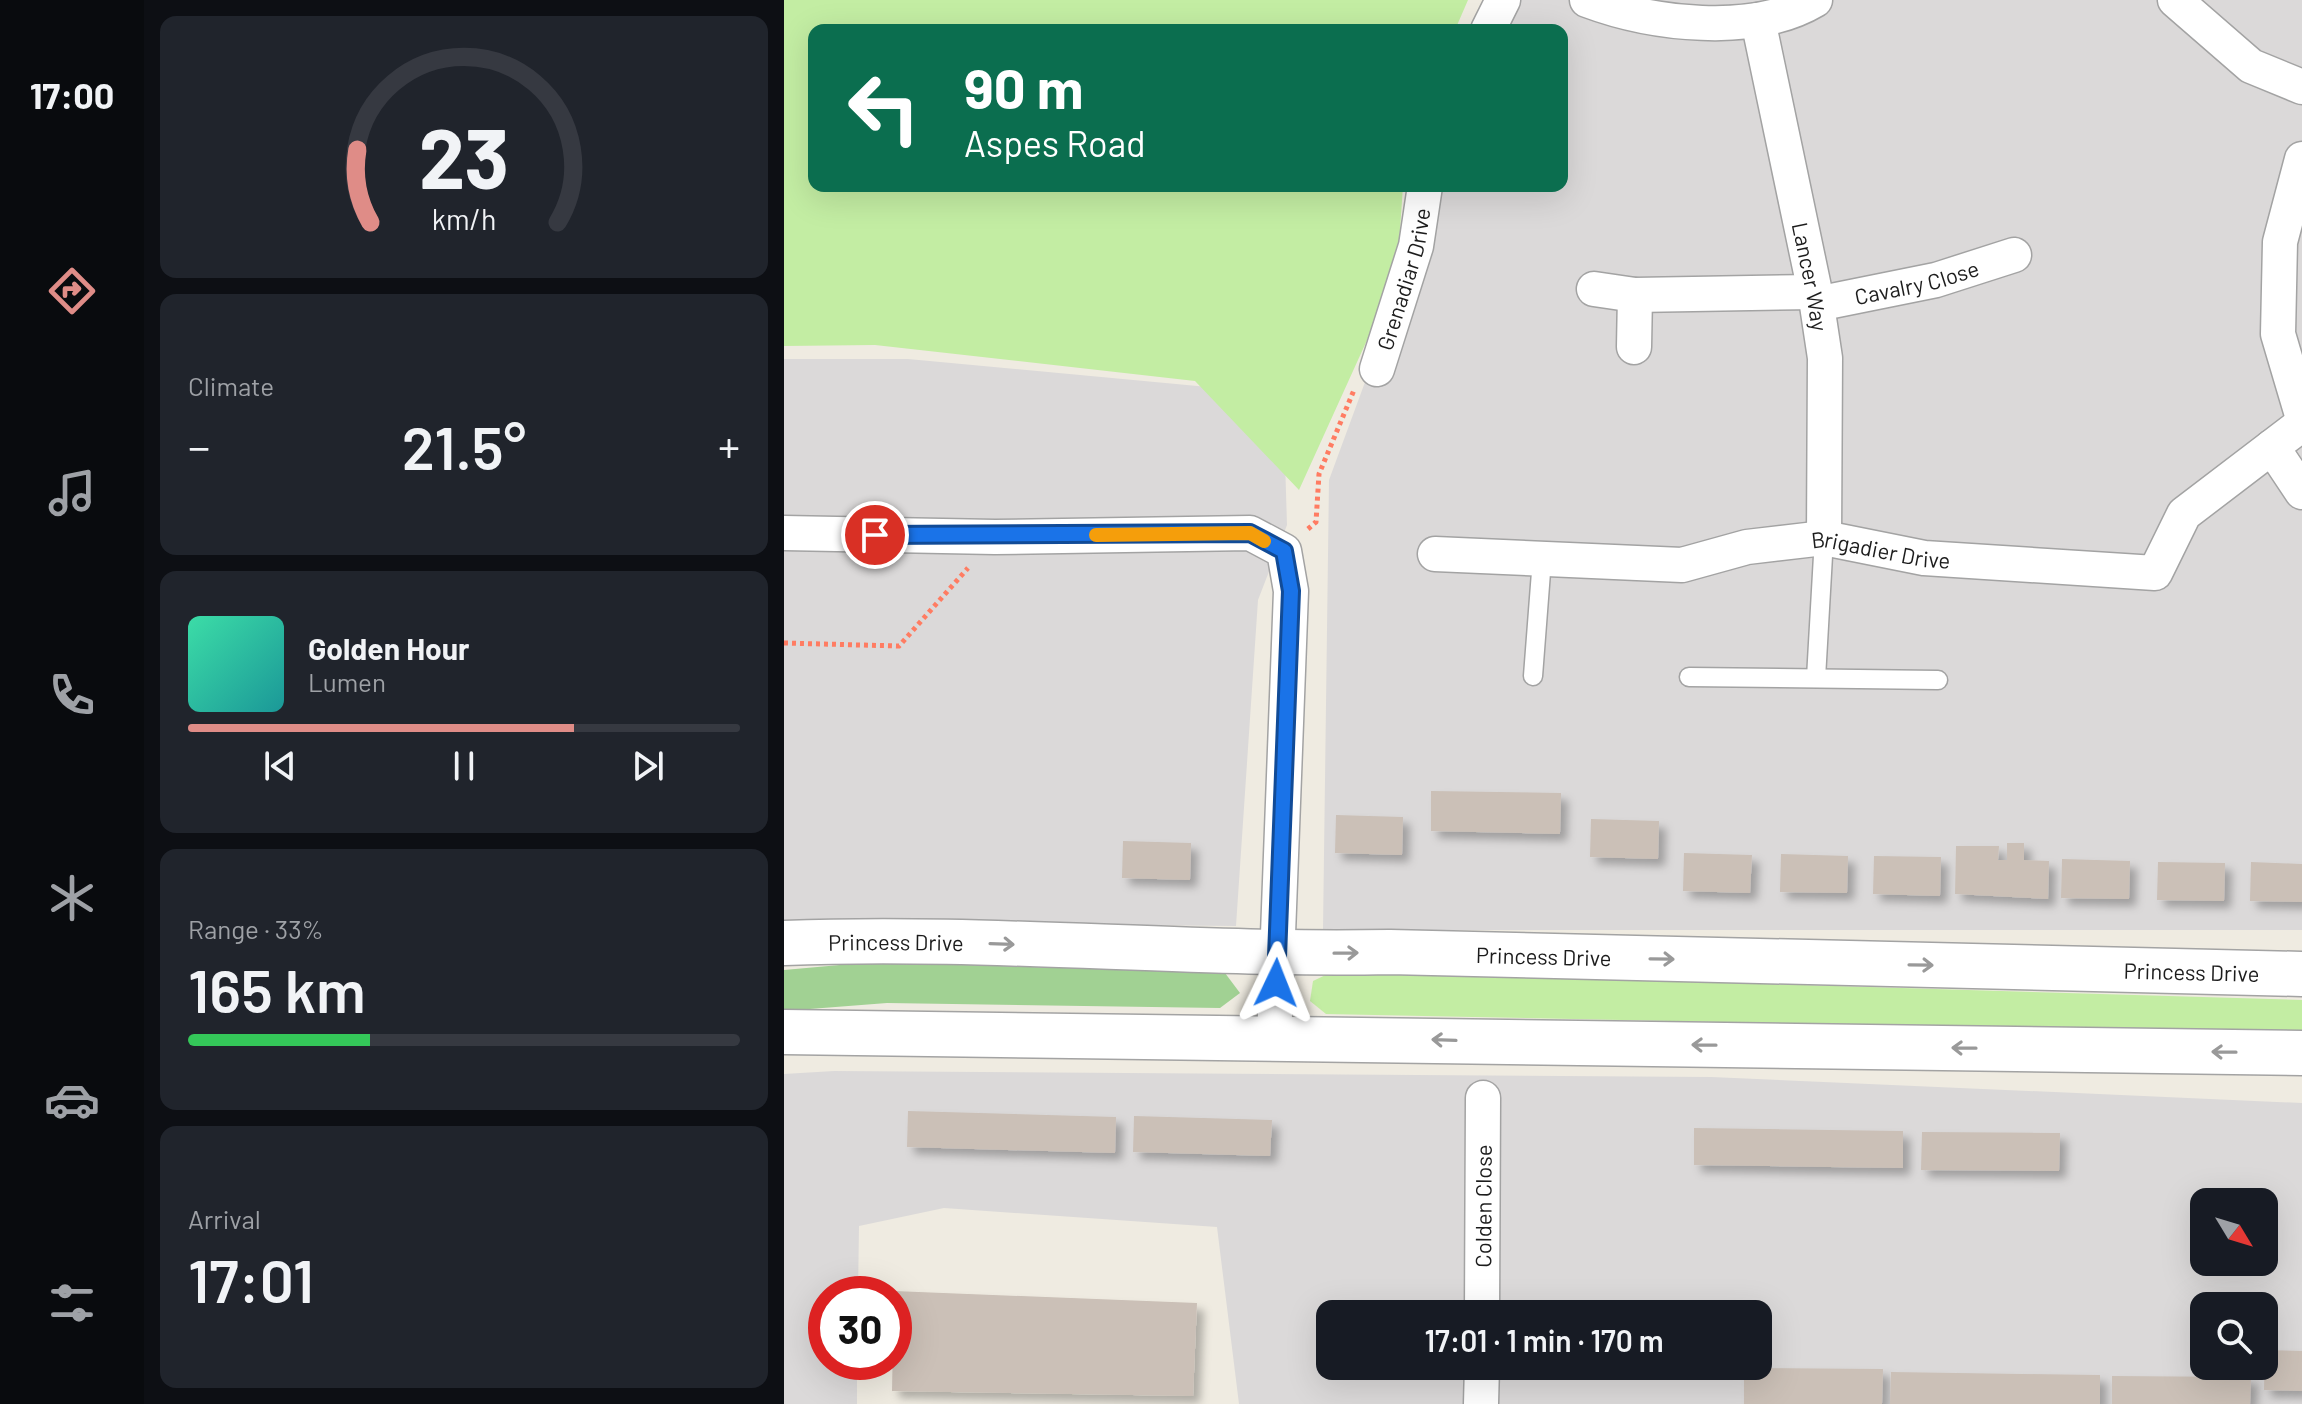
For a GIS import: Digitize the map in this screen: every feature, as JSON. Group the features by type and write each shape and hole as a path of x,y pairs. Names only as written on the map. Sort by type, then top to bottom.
{"street":[{"path":"1491,24 1503,0"},
{"path":"1587,0 1667,22 1758,20 1815,0"},
{"path":"2175,0 2251,66 2302,87"},
{"name":"Lancer Way","path":"1758,20 1816,298 1825,358 1824,538"},
{"path":"2302,159 2280,242 2278,334 2302,415"},
{"name":"Grenadiar Drive","path":"1377,369 1416,246 1424,192"},
{"name":"Cavalry Close","path":"1594,289 1635,295 1816,298 1936,280 2014,255"},
{"path":"1634,347 1635,295"},
{"name":"Brigadier Drive","path":"1435,554 1682,565 1747,547 1824,538 1924,558 2155,573 2184,514 2302,424"},
{"path":"2272,447 2302,492"},
{"path":"784,533 995,537 1250,533 1284,551 1291,591 1274,1040"},
{"name":"Princess Drive","path":"784,943 877,939 1276,955 1390,952 2302,974"},
{"path":"784,1032 2302,1053"},
{"name":"Colden Close","path":"1482,1300 1483,1098"},
{"path":"1481,1404 1482,1380"}],"lane":[{"path":"1816,678 1824,538"},
{"path":"1533,676 1542,559"},
{"path":"1689,677 1938,680"}],"path":[{"path":"784,643 899,646 995,537"}],"shaded area":[{"path":"1486,0 2302,0 2302,930 1323,930 1329,480 1400,287 1411,192 1568,192 1568,24 1475,24"},
{"path":"784,359 908,359 1283,394 1287,525 1258,600 1236,926 784,922"},
{"path":"834,1071 1711,1077 2302,1103 2302,1404 1239,1404 1217,1227 944,1208 859,1226 858,1276 808,1276 808,1380 857,1380 857,1404 784,1404 784,1074"}],"green space":[{"path":"784,0 1468,0 1458,24 808,24 808,192 1403,192 1397,274 1299,490 1195,381 875,345 784,346"},
{"path":"873,962 1225,973 1240,993 1220,1008 887,1003 784,1011 784,970"},
{"path":"1334,971 2302,1000 2302,1034 1326,1014 1310,1001 1313,981"}],"building":[{"path":"1431,791 1561,793 1560,834 1431,831"},
{"path":"1336,815 1403,817 1402,855 1335,853"},
{"path":"1591,819 1659,821 1658,859 1590,857"},
{"path":"1123,841 1191,843 1190,880 1122,878"},
{"path":"2007,843 2024,843 2024,860 2049,861 2048,899 1955,894 1956,846 1999,846 1998,860 2007,860"},
{"path":"1684,853 1752,855 1750,893 1683,891"},
{"path":"1781,854 1848,856 1847,893 1780,892"},
{"path":"1874,856 1941,857 1940,896 1873,894"},
{"path":"2062,859 2130,861 2129,899 2061,898"},
{"path":"2158,862 2225,863 2224,901 2157,900"},
{"path":"2251,862 2302,864 2302,902 2250,901"},
{"path":"908,1111 1116,1117 1115,1153 907,1147"},
{"path":"1134,1116 1272,1120 1270,1156 1133,1152"},
{"path":"1694,1128 1903,1131 1903,1168 1694,1165"},
{"path":"1922,1132 2060,1133 2059,1171 1921,1170"},
{"path":"912,1292 1197,1303 1193,1396 892,1391 892,1380 912,1380"},
{"path":"2278,1350 2302,1351 2302,1391 2264,1390 2264,1380 2278,1380"},
{"path":"1772,1368 1883,1369 1882,1404 1744,1404 1744,1380 1772,1380"},
{"path":"1891,1372 2100,1375 2100,1404 1890,1404"},
{"path":"2112,1376 2251,1380 2250,1404 2112,1404"}],"slow traffic":[{"path":"1096,535 1250,533 1264,541"}],"route":[{"path":"875,535 995,537 1250,533 1284,551 1291,591 1276,983"}]}
